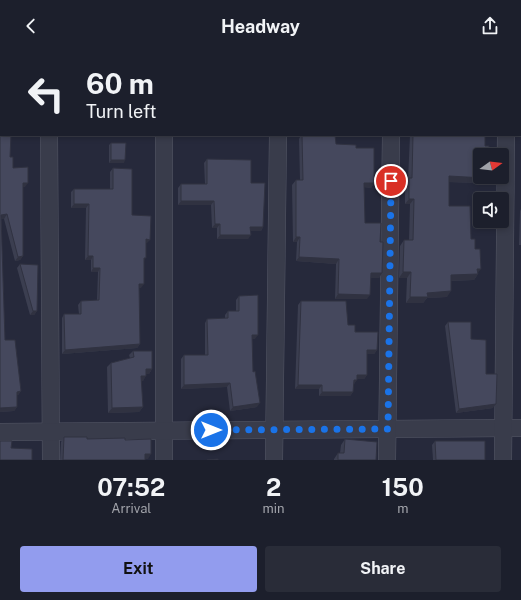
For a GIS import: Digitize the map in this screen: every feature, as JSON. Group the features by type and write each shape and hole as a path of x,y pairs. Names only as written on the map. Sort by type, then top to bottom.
{"street":[{"path":"49,136 51,460"},
{"path":"164,136 164,460"},
{"path":"274,460 278,136"},
{"path":"387,460 391,136"},
{"path":"503,460 506,136"},
{"path":"0,432 521,428"}],"building":[{"path":"0,136 11,136 10,157 13,157 13,168 28,167 28,183 23,183 23,256 18,257 7,214 1,215 5,340 15,340 21,391 17,392 17,407 0,408"},
{"path":"302,136 335,136 336,144 356,145 356,148 374,148 374,183 364,183 365,223 381,223 380,242 383,242 382,273 371,273 370,295 338,294 339,259 299,257 300,237 296,237 296,180 303,180"},
{"path":"413,136 485,136 485,146 489,146 489,148 473,148 473,177 449,176 449,206 470,206 471,239 475,239 475,249 480,249 481,269 477,269 478,274 451,275 451,291 427,293 428,297 410,297 411,272 403,272 404,240 413,240 414,199 409,199 409,178 412,178"},
{"path":"111,143 126,143 125,160 111,160"},
{"path":"207,159 251,160 251,183 265,183 263,227 250,227 251,235 220,235 220,224 215,224 214,201 181,201 181,184 207,184"},
{"path":"113,168 132,169 132,215 151,216 150,240 146,239 146,258 144,258 144,284 139,284 140,344 65,350 64,314 81,314 81,301 99,300 100,268 93,268 93,256 88,256 89,204 74,204 74,189 113,189"},
{"path":"20,264 38,265 37,311 33,311"},
{"path":"258,295 258,335 252,335 253,372 255,371 260,403 233,407 230,383 184,385 184,355 208,355 207,319 228,318 228,311 239,311 239,296"},
{"path":"301,301 346,301 348,325 355,325 355,332 378,332 377,350 367,350 367,375 357,375 357,380 354,380 353,392 322,392 322,385 298,385"},
{"path":"448,322 471,322 471,339 486,340 486,374 497,374 496,404 459,409"},
{"path":"133,351 152,351 152,369 146,369 146,376 141,376 143,407 112,408 111,363 134,357"},
{"path":"64,437 87,437 87,439 125,438 125,440 151,439 151,454 145,454 145,460 63,460"},
{"path":"345,439 377,442 376,460 338,460 338,453 344,453"},
{"path":"0,441 12,441 11,448 32,449 32,460 0,460"},
{"path":"435,441 485,441 485,460 436,460"}],"route":[{"path":"211,430 388,429 391,181"}]}
